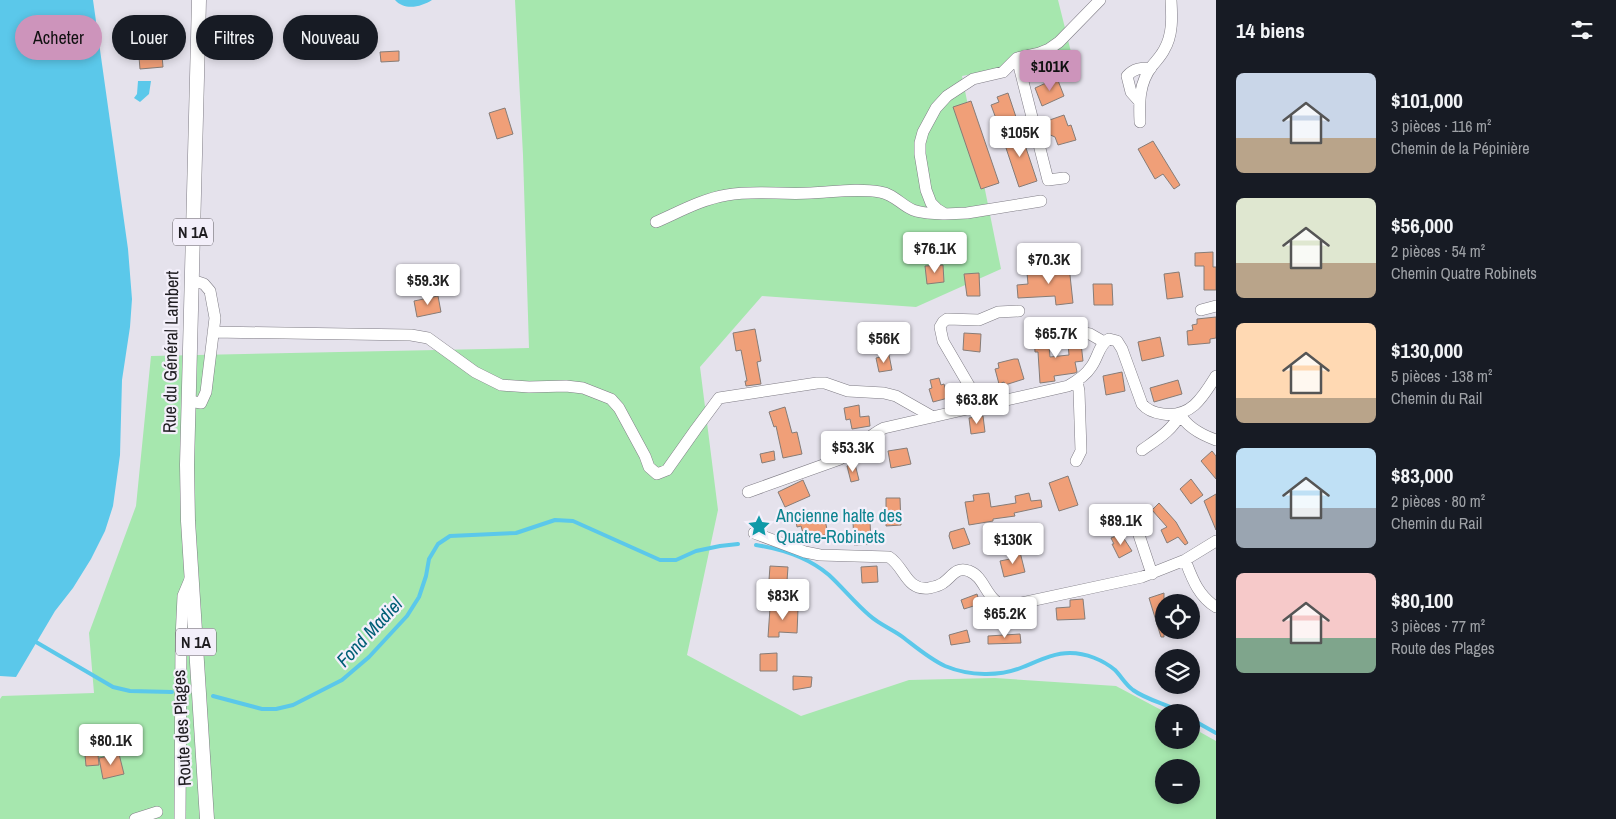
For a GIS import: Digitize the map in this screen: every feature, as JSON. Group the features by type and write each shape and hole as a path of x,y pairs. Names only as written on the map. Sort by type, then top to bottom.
{"main road":[{"name":"Rue du Général Lambert","path":"188,465 199,0"},
{"name":"Route des Plages","path":"188,465 188,521 207,819"}],"street":[{"path":"945,214 931,203 926,190 920,154 923,132 936,108 947,96 973,79 1003,72 1017,58 1049,49 1059,42 1100,0"},
{"path":"1140,122 1139,101 1141,90 1151,68 1164,51 1169,38 1172,20 1171,0"},
{"path":"1017,58 1048,180 1064,178"},
{"path":"1139,101 1131,92 1127,76 1139,68 1151,68"},
{"path":"656,222 710,199 728,195 760,193 807,194 872,190 884,192 892,196 912,210 945,214 967,213 1041,201"},
{"path":"189,401 201,403 206,392 211,365 215,318 210,291 204,284 192,280"},
{"path":"1201,310 1216,306"},
{"path":"981,406 943,341 940,327 947,320 979,320 998,312 1019,311"},
{"path":"1063,328 1090,334 1104,342"},
{"path":"213,332 411,335 428,338 475,372 502,385 583,388 611,399 619,408 650,467 657,474 666,470 720,398 817,382 848,390 896,396 933,417"},
{"path":"748,492 840,459 853,452 874,433 884,428 1060,389 1077,381 1091,367 1104,342 1112,339 1119,343 1142,404 1145,408 1159,413 1180,414 1189,410 1216,376"},
{"path":"1076,462 1081,452 1077,381"},
{"path":"1180,414 1188,424 1207,437 1216,440"},
{"path":"1142,450 1171,428 1180,414"},
{"path":"754,533 805,552 820,555 889,557 900,567 908,582 916,587 926,589 941,585 954,572 966,570 976,575 996,603 1006,606 1132,580 1152,574 1185,560 1216,541"},
{"path":"1139,535 1152,574"},
{"path":"1185,560 1199,592 1208,602 1216,606"},
{"name":"Route des Plages","path":"180,819 181,630 183,596 192,575"},
{"path":"135,819 157,812"}],"green space":[{"path":"515,0 1058,0 1072,56 962,76 1001,269 916,307 762,296 700,367 718,510 687,655 801,716 909,680 995,678 1116,686 1155,707 1155,749 1200,749 1200,732 1216,741 1216,819 0,819 0,699 2,696 94,693 89,633 136,506 151,356 529,348 523,155"}],"water":[{"path":"0,0 93,0 95,15 15,15 15,60 101,60 128,249 132,299 122,380 120,455 113,506 105,531 91,559 73,588 55,611 16,677 0,676"},
{"path":"395,0 432,0 408,7"},
{"path":"138,81 151,81 149,94 140,102 134,98 137,94"}],"building":[{"path":"399,51 399,61 381,62 380,52"},
{"path":"139,60 162,60 163,67 140,69"},
{"path":"1057,78 1064,96 1042,106 1035,88"},
{"path":"1008,93 1016,117 998,124 991,105 999,102 997,97"},
{"path":"971,101 999,183 981,189 953,107"},
{"path":"505,108 513,134 497,139 489,113"},
{"path":"1064,115 1068,126 1071,125 1076,140 1058,145 1055,137 1048,134 1044,135 1041,123"},
{"path":"1020,130 1037,181 1019,187 1002,136"},
{"path":"1153,141 1180,185 1174,189 1163,174 1155,179 1138,149"},
{"path":"1213,252 1213,267 1216,267 1216,290 1204,290 1204,266 1195,266 1195,253"},
{"path":"943,265 944,282 927,284 925,266"},
{"path":"1069,266 1073,303 1056,305 1055,296 1018,298 1017,285 1028,284 1027,273 1052,270 1051,267"},
{"path":"1179,272 1183,297 1167,299 1164,274"},
{"path":"979,273 980,296 967,296 964,274"},
{"path":"1093,284 1112,284 1113,305 1094,305"},
{"path":"438,296 441,312 417,317 414,301"},
{"path":"1216,317 1216,338 1210,339 1210,343 1188,345 1187,331 1193,330 1192,325 1197,324 1197,319"},
{"path":"755,329 761,361 757,362 761,384 746,386 745,381 747,381 741,350 736,351 733,333"},
{"path":"1048,332 1050,357 1069,355 1068,344 1081,343 1083,361 1075,362 1077,372 1054,376 1055,381 1040,383 1038,352 1035,352 1034,333"},
{"path":"964,333 981,334 980,352 963,350"},
{"path":"1160,337 1164,356 1142,361 1138,342"},
{"path":"889,355 892,370 879,372 876,358"},
{"path":"1018,359 1024,379 1005,385 1004,382 999,384 995,369 999,368 998,363"},
{"path":"1122,372 1125,391 1106,395 1103,376"},
{"path":"939,378 941,385 944,384 948,398 933,402 929,389 932,388 930,380"},
{"path":"1178,380 1182,394 1154,402 1150,388"},
{"path":"961,387 965,398 956,401 952,389"},
{"path":"859,405 860,417 869,416 870,426 852,429 850,419 846,420 844,408"},
{"path":"785,407 792,433 797,432 802,454 783,458 776,426 774,427 769,412"},
{"path":"983,416 985,432 971,434 969,418"},
{"path":"907,448 911,464 891,468 888,451"},
{"path":"774,451 775,460 762,463 760,454"},
{"path":"1212,451 1216,456 1216,479 1201,461"},
{"path":"855,464 859,480 851,482 847,466"},
{"path":"1068,476 1078,505 1059,511 1049,483"},
{"path":"1191,479 1203,495 1191,504 1180,489"},
{"path":"803,480 810,496 785,507 778,492"},
{"path":"989,493 991,507 1016,503 1015,496 1029,493 1031,501 1041,500 1042,507 1014,513 1015,516 969,525 965,502 974,501 973,495"},
{"path":"1216,494 1216,530 1204,501"},
{"path":"886,498 900,498 901,525 886,526"},
{"path":"1159,503 1176,522 1188,543 1185,545 1178,537 1167,543 1161,530 1167,527 1152,510"},
{"path":"814,512 814,515 817,514 819,522 825,520 828,534 805,540 801,526 797,527 795,516"},
{"path":"870,520 871,544 854,545 853,521"},
{"path":"964,528 970,544 953,549 949,536 950,532"},
{"path":"1121,534 1132,551 1119,558 1111,538"},
{"path":"1020,552 1025,572 1004,577 1000,561 1010,559 1009,554"},
{"path":"770,566 788,567 787,581 769,580"},
{"path":"877,566 878,582 862,583 861,567"},
{"path":"977,594 980,604 964,609 961,600"},
{"path":"1155,596 1155,618 1149,598"},
{"path":"1083,599 1085,619 1057,620 1056,608 1070,607 1070,600"},
{"path":"770,608 798,609 797,633 779,632 779,637 768,637"},
{"path":"967,630 970,642 951,645 949,635"},
{"path":"1020,634 1021,643 988,644 988,636"},
{"path":"777,653 777,671 760,671 760,654"},
{"path":"793,676 812,677 811,687 793,690"},
{"path":"119,754 124,774 103,779 99,758"},
{"path":"85,755 98,755 99,765 86,766"}],"waterway":[{"name":"Fond Madiel","path":"213,696 262,709 276,709 293,705 342,680 369,657 407,616 419,597 429,559 438,544 450,536 516,533 555,520 573,521 660,560 676,560 696,551 738,544"},
{"name":"Fond Madiel","path":"756,545 795,555 821,569 873,619 945,666 964,672 995,674 1014,670 1058,654 1082,654 1100,660 1110,666 1130,688 1162,704"},
{"name":"Fond Madiel","path":"36,642 113,687 130,691 172,692"},
{"name":"Fond Madiel","path":"1200,724 1216,733"}],"place":[{"name":"Ancienne halte des Quatre-Robinets","path":"759,526"}]}
